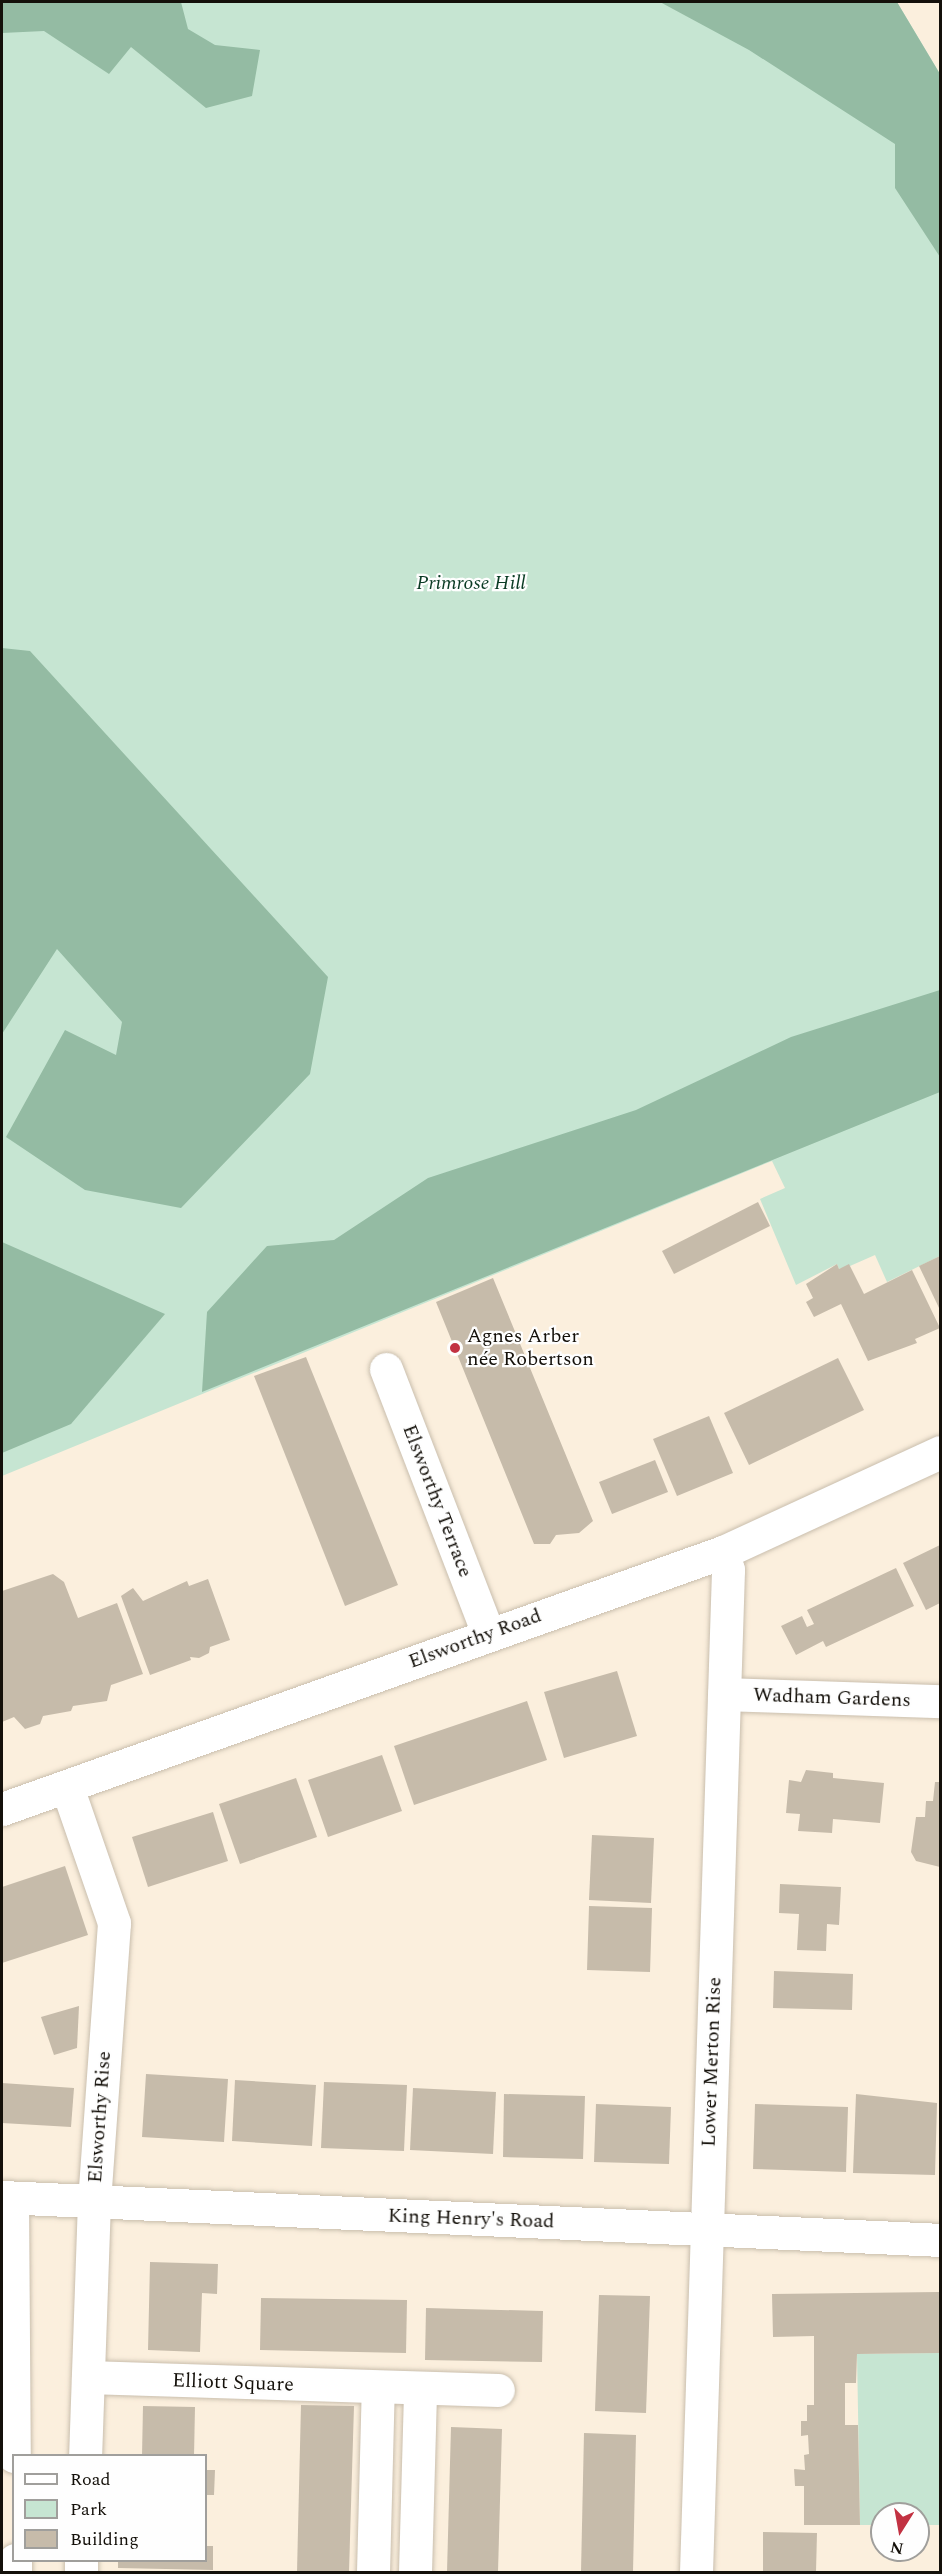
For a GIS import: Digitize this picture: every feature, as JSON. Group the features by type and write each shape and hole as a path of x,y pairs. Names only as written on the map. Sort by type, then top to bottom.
{"street":[{"name":"Elsworthy Terrace","path":"386,1369 488,1634"},
{"name":"Elsworthy Road","path":"2,1809 723,1552 940,1452"},
{"name":"Lower Merton Rise","path":"696,2572 728,1570 723,1552"},
{"name":"Wadham Gardens","path":"724,1694 940,1701"},
{"name":"Elsworthy Rise","path":"67,1786 114,1923 94,2201 85,2454"},
{"name":"King Henry's Road","path":"7,2197 708,2227 940,2240"},
{"path":"7,2197 14,2454"},
{"name":"Elliott Square","path":"87,2377 498,2390"},
{"path":"373,2572 378,2387"},
{"path":"415,2572 420,2388"}],"green space":[{"name":"Primrose Hill","path":"2,2 897,2 940,74 940,1256 887,1282 875,1255 839,1269 837,1264 796,1285 760,1199 785,1188 772,1161 2,1476"},
{"path":"2,2 181,2 188,29 215,45 260,50 252,96 206,108 131,47 109,74 44,31 2,33"},
{"path":"660,2 897,2 940,74 940,257 895,188 895,144 749,50"},
{"path":"2,648 30,651 328,977 310,1074 181,1208 85,1190 6,1137 65,1030 116,1055 122,1022 57,949 2,1034"},
{"path":"940,990 940,1092 202,1392 207,1312 267,1246 334,1240 428,1178 636,1110 791,1037"},
{"path":"2,1242 165,1314 71,1424 2,1453"},
{"path":"940,2353 940,2525 930,2525 930,2502 870,2502 870,2525 860,2525 857,2354"}],"building":[{"path":"758,1202 770,1226 674,1274 662,1251"},
{"path":"940,1256 940,1310 919,1266"},
{"path":"837,1264 839,1269 849,1264 864,1294 912,1270 940,1328 915,1339 917,1343 868,1361 841,1304 814,1317 806,1302 813,1298 806,1284"},
{"path":"493,1278 593,1521 579,1533 556,1535 550,1544 534,1544 436,1302"},
{"path":"306,1357 398,1585 345,1606 254,1376"},
{"path":"838,1358 864,1410 749,1465 724,1413"},
{"path":"709,1416 733,1473 677,1496 653,1439"},
{"path":"655,1460 668,1492 612,1514 599,1482"},
{"path":"940,1545 940,1603 926,1610 903,1563"},
{"path":"896,1568 914,1606 826,1647 823,1641 796,1655 781,1626 802,1616 807,1627 814,1624 807,1610"},
{"path":"53,1574 64,1582 78,1618 117,1603 143,1674 111,1685 107,1701 73,1706 71,1711 43,1716 40,1724 25,1729 14,1717 2,1722 2,1591"},
{"path":"208,1579 230,1640 210,1647 209,1653 199,1658 190,1657 191,1660 150,1675 121,1596 133,1588 143,1601 187,1581 189,1586"},
{"path":"617,1671 637,1736 564,1758 544,1692"},
{"path":"527,1701 547,1760 414,1805 394,1746"},
{"path":"382,1755 402,1811 328,1837 308,1780"},
{"path":"806,1770 833,1773 833,1778 884,1783 880,1823 833,1819 832,1833 798,1831 800,1814 786,1813 789,1780 801,1782"},
{"path":"296,1778 317,1837 240,1864 219,1804"},
{"path":"935,1782 940,1782 940,1867 916,1861 911,1852 916,1817 925,1817 926,1801 933,1801"},
{"path":"213,1812 228,1861 148,1887 132,1837"},
{"path":"592,1835 654,1838 651,1903 589,1900"},
{"path":"65,1866 88,1935 2,1963 2,1887"},
{"path":"780,1884 841,1887 839,1925 827,1924 826,1951 797,1950 799,1914 779,1913"},
{"path":"589,1906 652,1908 650,1972 587,1970"},
{"path":"774,1971 853,1974 852,2010 773,2008"},
{"path":"79,2006 77,2048 54,2055 41,2017"},
{"path":"146,2074 228,2079 224,2142 142,2137"},
{"path":"235,2080 316,2085 312,2146 232,2141"},
{"path":"324,2082 407,2085 404,2151 321,2148"},
{"path":"2,2083 74,2088 71,2127 2,2123"},
{"path":"413,2088 496,2092 493,2154 410,2150"},
{"path":"504,2094 585,2096 583,2159 503,2157"},
{"path":"856,2094 937,2103 935,2175 853,2173"},
{"path":"596,2104 671,2107 669,2164 594,2162"},
{"path":"755,2104 848,2107 846,2172 753,2169"},
{"path":"150,2262 218,2264 217,2294 202,2293 200,2352 148,2350"},
{"path":"939,2292 940,2353 857,2354 856,2383 845,2383 845,2425 858,2425 860,2525 804,2525 804,2486 795,2486 794,2469 805,2470 804,2455 809,2454 808,2435 801,2436 801,2421 807,2421 807,2405 814,2405 814,2336 773,2337 772,2294"},
{"path":"599,2295 650,2296 646,2413 595,2411"},
{"path":"261,2298 407,2300 406,2353 260,2350"},
{"path":"426,2308 543,2311 542,2362 425,2360"},
{"path":"301,2405 354,2406 349,2572 297,2572"},
{"path":"143,2406 195,2407 194,2454 142,2454"},
{"path":"451,2427 502,2429 498,2572 447,2572"},
{"path":"584,2433 636,2435 633,2572 581,2572"},
{"path":"207,2470 215,2470 214,2495 207,2495"},
{"path":"763,2532 817,2533 816,2572 763,2572"},
{"path":"207,2546 213,2546 213,2570 118,2568 118,2562 207,2562"}],"place":[{"name":"Agnes Arber née Robertson","path":"455,1348"}]}
